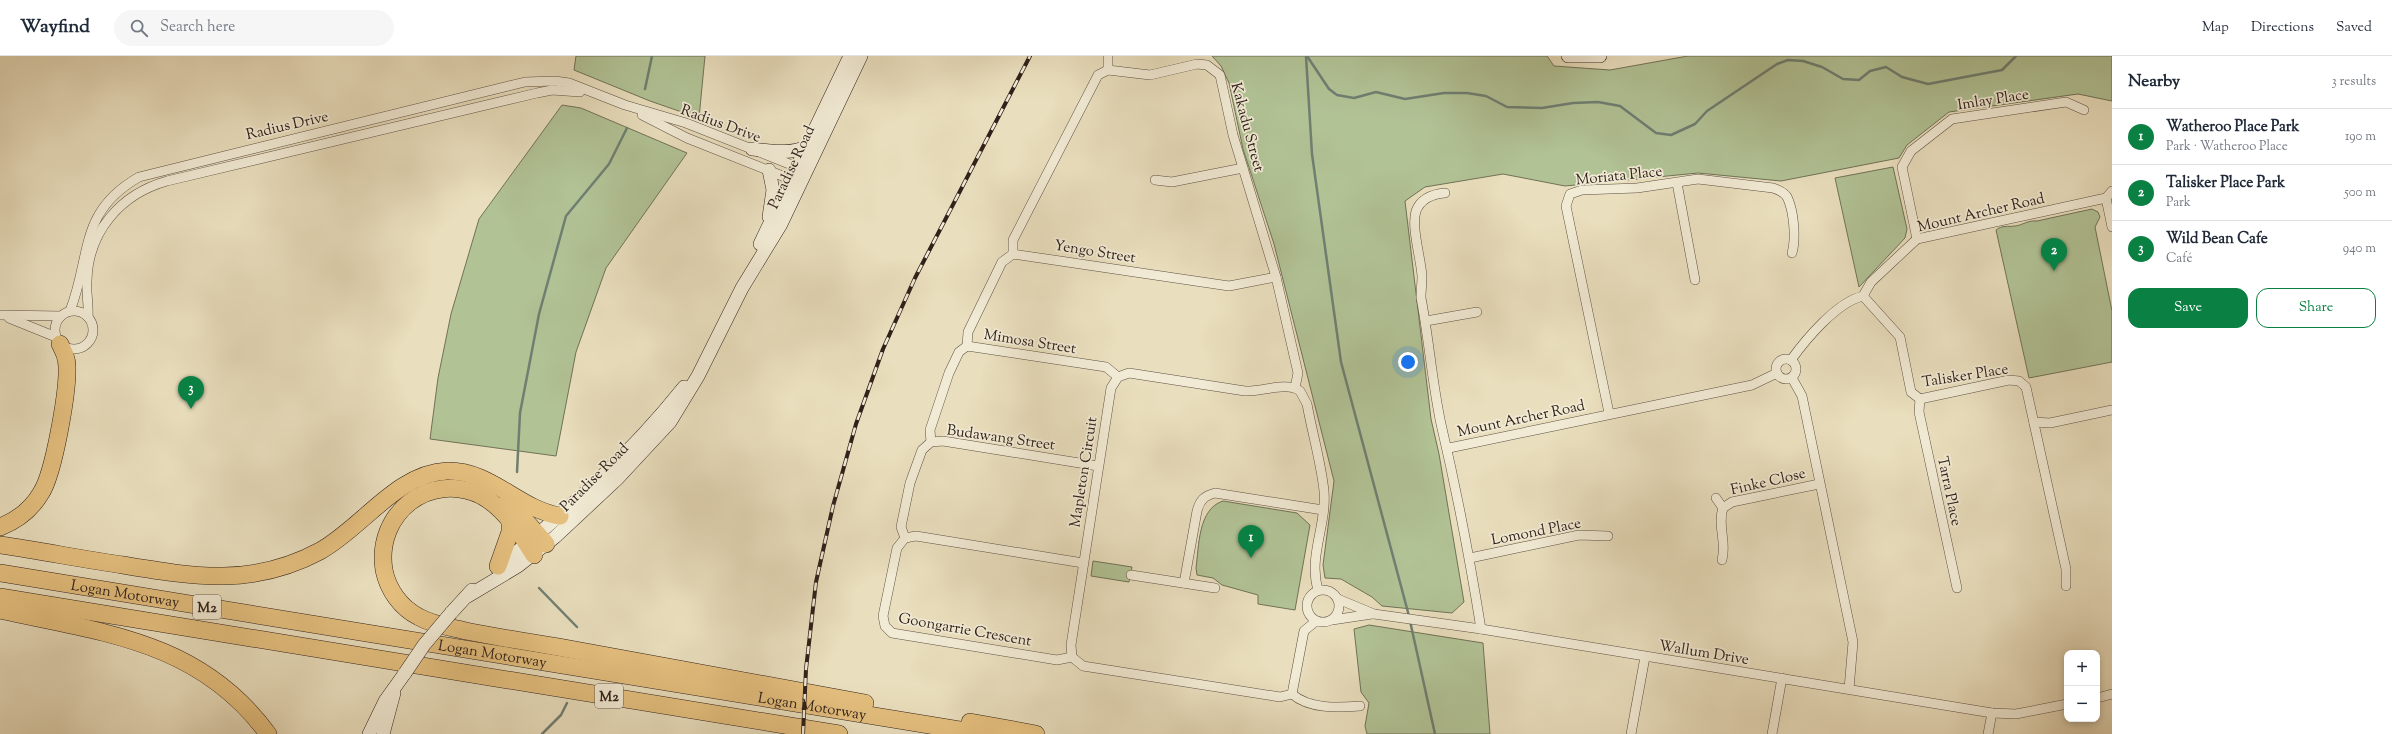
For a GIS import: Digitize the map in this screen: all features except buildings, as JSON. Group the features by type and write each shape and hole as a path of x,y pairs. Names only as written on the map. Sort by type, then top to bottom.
{"highway":[{"path":"0,527 27,511 42,491 50,472 67,377 66,355 58,341"},
{"path":"0,545 186,575 240,576 277,569 321,550 350,530 405,484 425,476 446,471 469,474 493,482 512,496 532,507 560,516"},
{"path":"536,545 510,523 494,505 484,497 460,489 433,490 412,500 397,514 387,530 384,542 383,557 385,573 398,601 420,618 462,630 1036,734"},
{"path":"512,496 508,501 536,545"},
{"path":"498,566 510,532 510,523"},
{"name":"Logan Motorway","path":"0,573 984,734"},
{"name":"Logan Motorway","path":"0,597 838,734"},
{"path":"0,610 136,640 165,651 193,666 225,688 252,714 268,734"}],"street":[{"name":"Paradise Road","path":"802,169 808,146 850,56"},
{"name":"Paradise Road","path":"468,596 536,545 617,479 670,422 711,351 742,288 766,233 796,181 861,56"},
{"path":"967,346 968,332 1002,262 1013,254 1013,240 1098,75 1108,70 1108,56"},
{"path":"1568,56 1600,56"},
{"name":"Kakadu Street","path":"1108,70 1150,75 1197,64 1207,65 1213,68 1220,75 1242,168 1264,232 1276,277 1298,373 1295,388"},
{"name":"Radius Drive","path":"70,311 83,266 90,232 96,218 114,194 126,184 154,171 540,80 569,83 625,106 686,123 802,169"},
{"name":"Radius Drive","path":"88,317 86,281 92,252 104,224 118,208 141,190 156,184 447,113 552,90 594,94"},
{"name":"Imlay Place","path":"1917,239 1902,167 1911,151 1952,119 2066,102 2084,110"},
{"name":"Radius Drive","path":"625,106 687,138 796,181"},
{"path":"366,121 369,126 374,127 419,115 447,113"},
{"path":"266,144 288,143 342,132 347,138"},
{"path":"752,149 776,152 797,151 808,146"},
{"path":"1155,180 1172,182 1242,168"},
{"path":"766,233 773,190 769,170"},
{"path":"118,208 125,196 126,184 136,186 183,172 209,171"},
{"name":"Moriata Place","path":"1609,413 1566,206 1570,194 1582,190 1637,188 1698,179 1781,190 1788,199 1796,240 1792,253"},
{"name":"Paradise Road","path":"742,288 781,224 796,181"},
{"path":"1677,183 1695,280"},
{"path":"1446,193 1435,194 1425,198 1416,211 1415,220 1422,277 1421,298 1426,321 1441,423 1449,448"},
{"path":"2109,195 2112,227"},
{"name":"Mount Archer Road","path":"1863,296 1871,282 1917,239 2109,195"},
{"name":"Yengo Street","path":"1013,254 1229,286 1276,277"},
{"path":"1792,360 1804,342 1844,304 1854,298 1863,296"},
{"name":"Talisker Place","path":"1863,296 1900,337 1911,392 1920,399 2009,380 2019,381 2026,387 2066,569 2066,586"},
{"path":"2,315 75,350 89,343 93,330 88,317 80,312 70,311 61,316 55,326 58,341"},
{"path":"1426,321 1477,312"},
{"path":"2,315 61,316"},
{"name":"Mimosa Street","path":"931,442 930,430 949,373 959,352 967,346 1106,367 1118,377"},
{"name":"Paradise Road","path":"369,734 385,700 394,691 424,646 477,584 498,566 536,545 560,516 618,461 658,418 711,351"},
{"path":"1784,359 1792,360 1797,368 1796,374 1792,378 1784,379 1777,373 1779,363 1784,359"},
{"path":"1118,377 1129,373 1257,392 1287,386 1295,388 1300,392 1307,404 1324,491 1323,510 1313,574 1318,590"},
{"name":"Mount Archer Road","path":"1481,629 1470,558 1451,470 1449,448 1609,413 1752,385 1777,373"},
{"name":"Mapleton Circuit","path":"1072,657 1071,645 1098,466 1111,388 1118,377"},
{"path":"1792,378 1802,396 1853,642 1849,689"},
{"name":"Tarra Place","path":"1920,399 1919,412 1957,588"},
{"path":"2034,422 2050,423 2112,410"},
{"name":"Budawang Street","path":"905,538 901,527 910,483 922,450 931,442 943,441 1098,466"},
{"name":"Finke Close","path":"1722,560 1726,548 1720,521 1723,508 1732,502 1820,484"},
{"path":"1184,583 1197,511 1200,501 1206,495 1215,493 1323,510"},
{"name":"Finke Close","path":"1716,498 1723,508"},
{"name":"Lomond Place","path":"1470,558 1579,535 1608,536"},
{"path":"905,538 916,536 1083,563"},
{"name":"Goongarrie Crescent","path":"905,538 897,548 883,616 885,626 892,633 1057,660 1072,657"},
{"path":"1131,575 1215,588"},
{"path":"1332,620 1340,608 1338,599 1328,590 1318,590 1310,596 1306,605 1309,614 1316,621 1324,623 1332,620 1374,614"},
{"name":"Wallum Drive","path":"1338,599 1374,614 1481,629 1992,713 2016,714 2064,705"},
{"path":"1292,694 1304,631 1316,621"},
{"path":"1072,657 1083,666 1280,697 1292,694"},
{"path":"1631,734 1645,657"},
{"path":"1772,734 1782,678"},
{"name":"Paradise Road","path":"383,734 394,691"},
{"path":"1292,694 1300,701 1340,708 1360,706"},
{"path":"2100,697 2112,694"},
{"path":"1988,734 1992,713"}],"green space":[{"path":"576,56 705,56 699,118 650,101 574,70"},
{"path":"1212,56 1547,56 1554,66 1610,70 1688,56 2112,56 2112,101 2078,94 1949,112 1907,145 1899,158 1781,181 1698,173 1565,186 1503,174 1425,187 1405,201 1431,419 1439,454 1464,602 1452,613 1382,606 1372,597 1341,579 1325,578 1323,565 1334,481 1274,244 1243,149 1229,83 1221,66"},
{"path":"562,105 581,108 687,153 606,268 576,352 556,456 430,439 438,378 451,314 479,219"},
{"path":"1893,167 1907,229 1905,238 1859,287 1835,178"},
{"path":"2092,209 2098,212 2100,217 2095,227 2112,311 2112,362 2029,378 1996,230 1998,228"},
{"path":"1223,501 1297,513 1310,525 1295,610 1258,604 1258,595 1222,585 1213,578 1197,575 1196,568 1199,539 1204,520 1215,505"},
{"path":"1093,561 1132,567 1129,582 1091,576"},
{"path":"1369,625 1483,643 1490,734 1367,734 1365,726 1369,703 1361,692 1354,629"}],"waterway":[{"path":"645,89 652,56"},
{"path":"1306,56 1312,154 1341,362 1409,616"},
{"path":"1307,56 1329,89 1337,95 1354,98 1376,92 1405,99 1444,93 1467,93 1486,96 1507,107 1542,108 1573,103 1598,102 1620,106 1656,133 1671,135 1695,124 1707,111 1777,64 1788,60 1803,61 1822,67 1843,79 1859,80 1870,71 1886,67 1902,77 1928,84 2002,70 2016,56"},
{"path":"517,472 520,413 539,314 566,216 609,164 627,128"},
{"path":"539,588 577,627"},
{"path":"1410,621 1435,734"},
{"path":"542,734 561,715 567,703"}],"railway":[{"path":"803,734 806,669 816,582 833,506 856,424 883,349 915,278 1030,56"}],"place":[{"name":"Talisker Place Park","path":"2054,271"},
{"name":"Wild Bean Cafe","path":"191,409"},
{"name":"Watheroo Place Park","path":"1251,558"}]}
